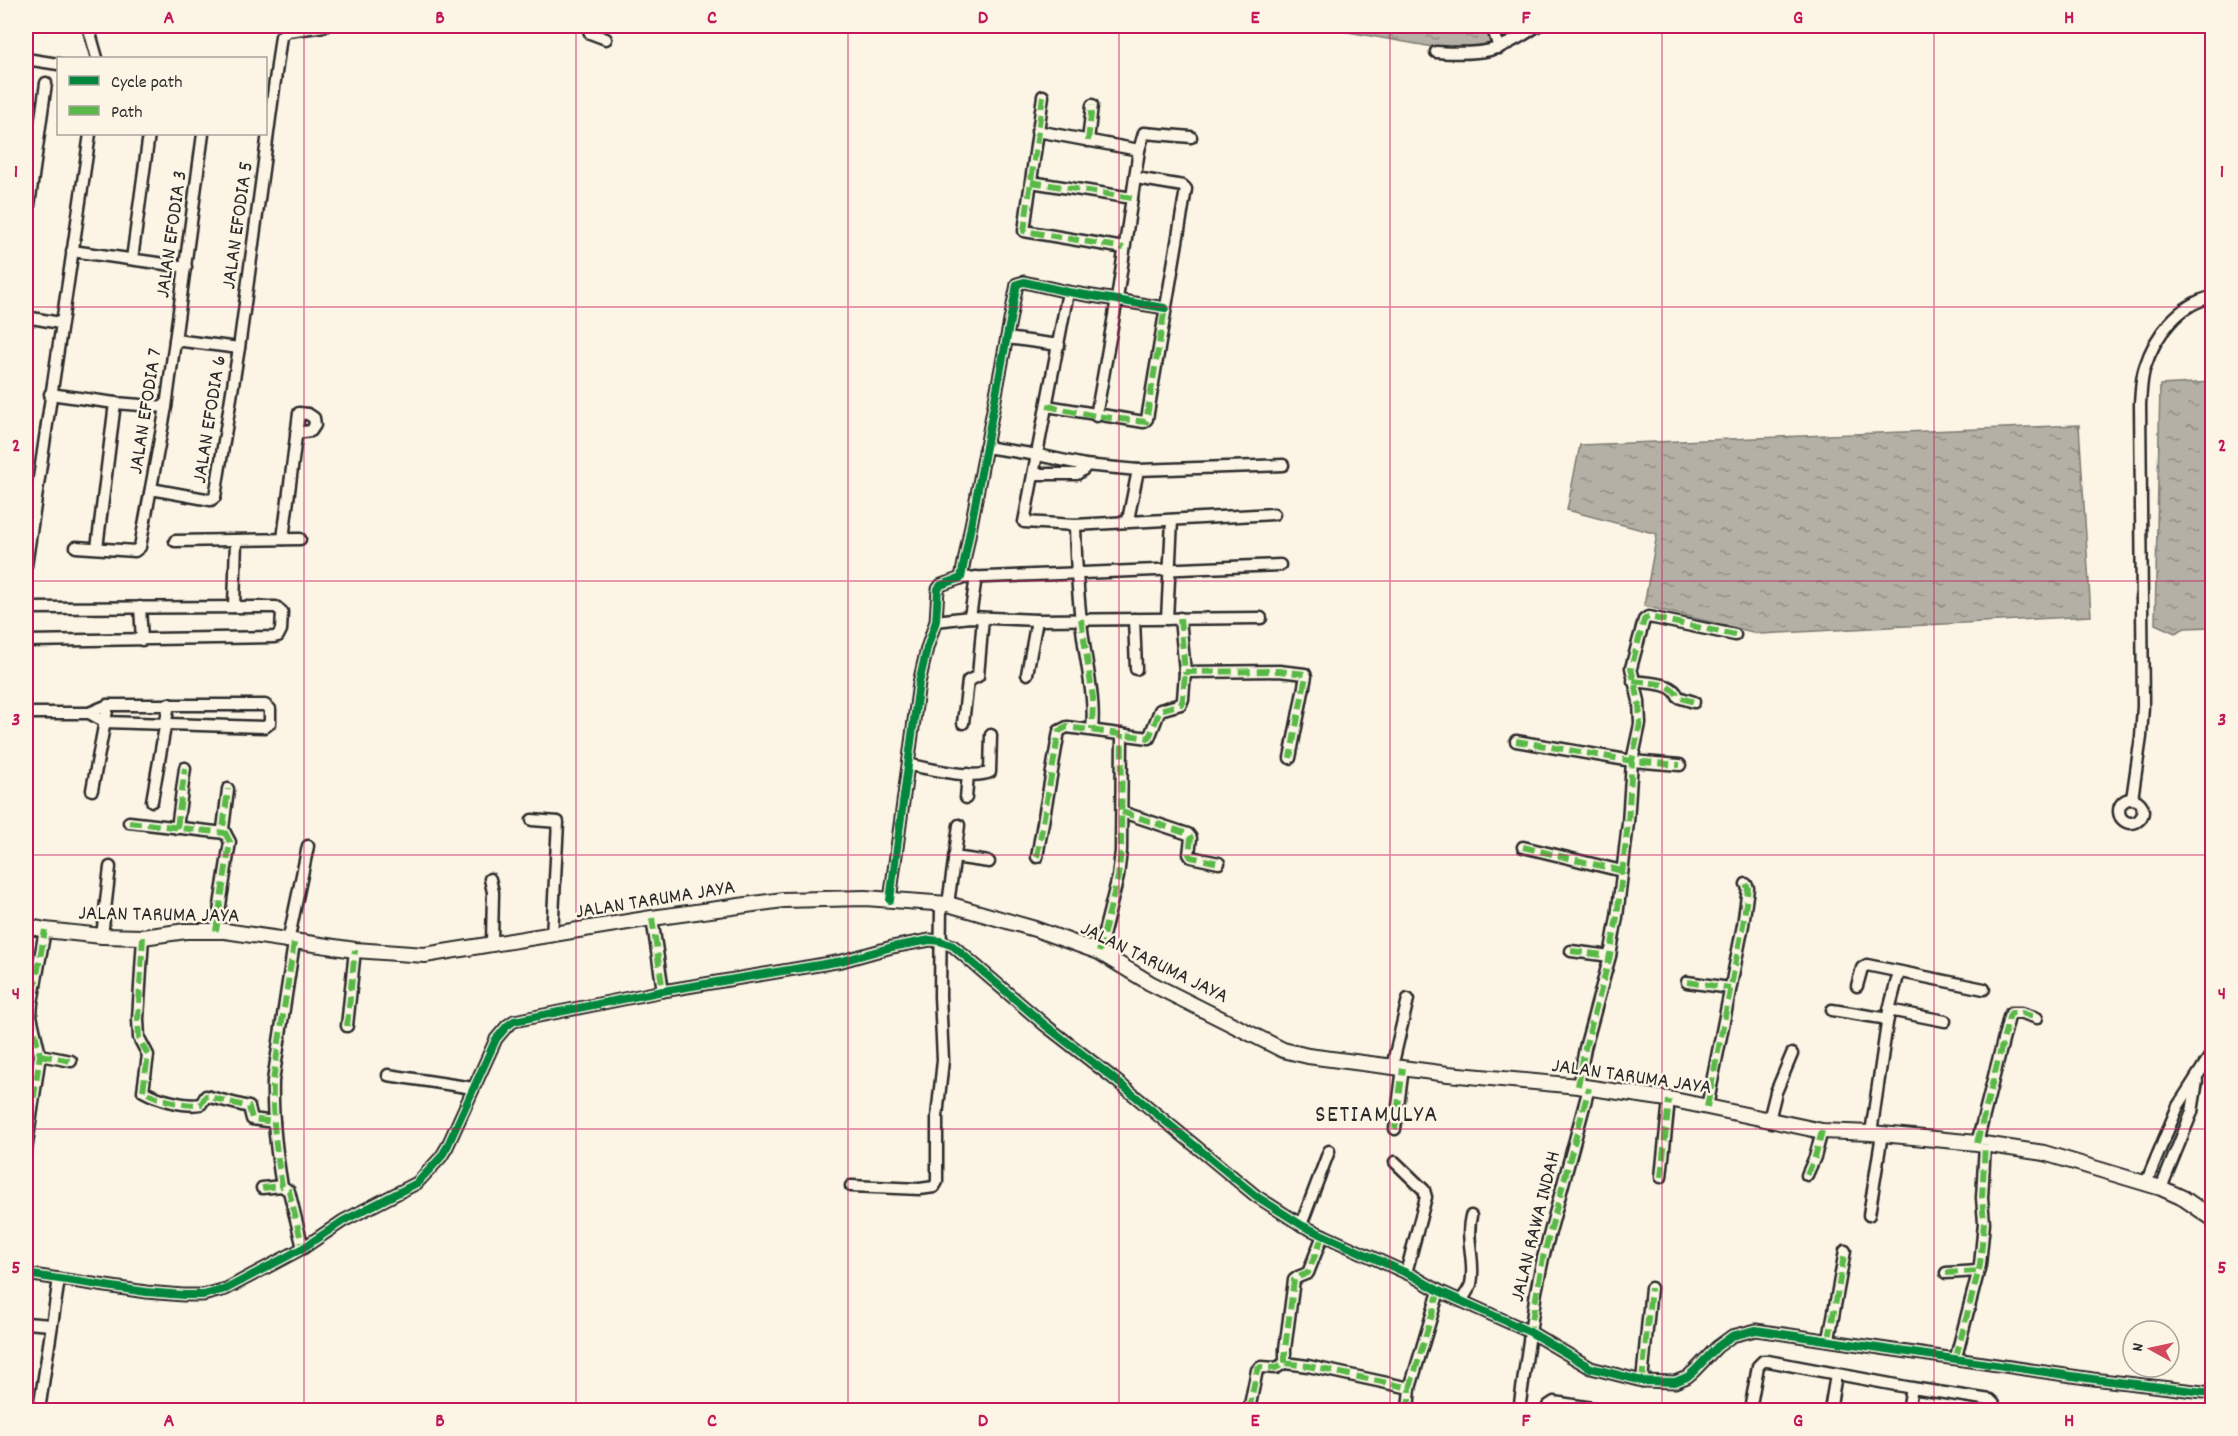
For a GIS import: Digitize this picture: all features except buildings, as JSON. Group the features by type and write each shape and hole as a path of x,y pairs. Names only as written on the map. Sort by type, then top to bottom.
{"main road":[{"name":"JALAN TARUMA JAYA","path":"26,926 102,936 143,937 186,931 216,931 355,950 425,955 652,918 783,900 865,898 944,903 1035,929 1099,952 1150,983 1283,1050 1308,1056 1448,1074 1584,1087 1707,1107 1822,1131 1877,1133 1981,1143 2044,1153 2161,1188 2182,1198 2212,1218"}],"street":[{"path":"88,26 97,57"},
{"name":"JALAN EFODIA 5","path":"267,125 281,36 288,31 325,26"},
{"path":"587,26 590,33 606,39"},
{"path":"1492,26 1499,47"},
{"path":"1436,52 1477,54 1514,41 1537,26"},
{"path":"26,59 57,64"},
{"path":"26,227 46,83"},
{"path":"1043,96 1024,231 1124,248"},
{"path":"1088,141 1092,105"},
{"path":"1037,131 1139,150"},
{"path":"1096,416 1118,299 1139,150 1145,132 1191,137"},
{"path":"26,566 60,323 90,135"},
{"path":"132,259 149,135"},
{"name":"JALAN EFODIA 3","path":"175,340 203,135"},
{"name":"JALAN EFODIA 5","path":"239,348 266,135"},
{"path":"1047,406 1096,416 1146,422 1186,189 1183,186 1136,178"},
{"path":"1031,182 1132,198"},
{"path":"72,251 186,267"},
{"path":"962,578 1017,284 1019,282 1165,308"},
{"path":"1068,292 1024,522 1075,525 1128,520 1172,520 1274,514"},
{"path":"2132,799 2143,706 2140,404 2144,368 2161,332 2176,316 2184,308 2212,297"},
{"path":"26,317 60,323"},
{"path":"1007,338 1059,345"},
{"path":"175,340 239,348"},
{"name":"JALAN EFODIA 7","path":"97,548 138,550 166,407 175,340"},
{"name":"JALAN EFODIA 6","path":"151,489 212,500 215,497 239,348"},
{"path":"50,394 166,407"},
{"path":"76,548 97,548 116,403"},
{"path":"283,539 296,433"},
{"path":"985,447 1085,465 1138,470 1282,465"},
{"path":"1034,474 1077,474 1084,469 1085,465"},
{"path":"1128,520 1138,470"},
{"path":"1167,618 1172,520"},
{"path":"1075,525 1076,573 1093,698 1092,730"},
{"path":"175,541 300,539"},
{"path":"234,607 236,540"},
{"path":"890,900 919,683 936,621 939,587 962,578 976,577 1280,565"},
{"path":"970,617 976,577"},
{"path":"140,607 142,640"},
{"path":"26,608 234,607 280,609 282,612 280,634 274,637 26,641"},
{"path":"936,621 970,617 1037,620 1261,618"},
{"name":"JALAN RAWA INDAH","path":"1519,1410 1543,1257 1584,1087 1585,1048 1610,956 1629,823 1632,761 1641,712 1633,681 1632,664 1644,620 1648,617 1735,635"},
{"path":"963,723 968,681 978,675 983,618"},
{"path":"1037,857 1059,731 1067,727 1149,738 1160,710 1181,704 1183,699 1185,672 1180,618"},
{"path":"1027,674 1037,620"},
{"path":"1134,620 1136,669"},
{"path":"1185,672 1279,671 1305,674 1290,758"},
{"path":"1633,681 1671,687 1676,691 1678,697 1694,702"},
{"path":"152,801 169,704"},
{"path":"92,790 108,705"},
{"path":"26,713 89,713 108,705 265,705 270,709 270,723 265,727 105,722 89,713"},
{"path":"1099,952 1118,877 1121,851 1122,734"},
{"path":"909,765 968,774 985,774 990,772 991,735"},
{"path":"1516,741 1632,761 1680,765"},
{"path":"177,828 185,768"},
{"path":"966,798 968,774"},
{"path":"216,931 230,842 223,829 228,789"},
{"path":"1122,812 1188,834 1191,838 1189,854 1191,856 1219,863"},
{"path":"532,820 558,822 552,936"},
{"path":"129,822 225,833"},
{"path":"851,1186 920,1189 933,1187 937,1182 937,1117 943,1060 940,941 944,903 959,825"},
{"path":"282,1186 276,1152 273,1082 291,942 308,846"},
{"path":"1523,847 1623,871"},
{"path":"954,857 989,861"},
{"path":"102,936 110,867"},
{"path":"490,879 493,892 492,943"},
{"path":"1707,1107 1743,925 1748,888 1746,884"},
{"path":"652,918 663,991"},
{"path":"26,1151 27,1126 40,1055 31,1016 45,930"},
{"path":"143,937 138,1031 141,1045 148,1055 143,1091 167,1100 194,1105 201,1104 206,1096 249,1107 252,1119 274,1122"},
{"path":"26,1274 146,1293 202,1295 226,1289 303,1248 343,1221 417,1183 441,1157 496,1040 514,1021 663,991 842,961 892,947 930,940 953,946 1045,1025 1122,1085 1256,1196 1301,1225 1530,1332 1591,1368 1642,1381 1675,1382 1695,1371 1717,1347 1732,1336 1756,1330 1956,1357 2093,1379 2212,1393"},
{"path":"347,1026 355,950"},
{"path":"1571,951 1610,956"},
{"path":"1857,986 1862,968 1867,965 1984,989"},
{"path":"1869,1215 1889,1015 1899,972"},
{"path":"1687,982 1731,988"},
{"path":"1395,1129 1398,1067 1408,999"},
{"path":"1832,1010 1945,1021"},
{"path":"1956,1357 1978,1271 1984,1223 1981,1143 2009,1017 2011,1013 2016,1012 2037,1018"},
{"path":"2146,1183 2178,1106 2212,1053"},
{"path":"1769,1120 1776,1092 1792,1054"},
{"path":"40,1055 72,1061"},
{"path":"388,1075 473,1088"},
{"path":"2161,1188 2192,1112 2198,1075"},
{"path":"1661,1177 1669,1100"},
{"path":"2172,1122 2186,1127"},
{"path":"1807,1175 1822,1131"},
{"path":"1301,1225 1329,1151"},
{"path":"1395,1162 1424,1190 1426,1197 1406,1273"},
{"path":"262,1188 282,1186 289,1191 303,1248"},
{"path":"1461,1301 1470,1285 1472,1269 1468,1227 1471,1216"},
{"path":"1285,1363 1294,1280 1308,1273 1323,1235"},
{"path":"1829,1339 1845,1251"},
{"path":"1947,1273 1978,1271"},
{"path":"39,1410 59,1279"},
{"path":"1642,1381 1651,1288"},
{"path":"1408,1410 1410,1388 1439,1291"},
{"path":"26,1323 51,1325"},
{"path":"1750,1410 1758,1366 1763,1361 1990,1400 1993,1407"},
{"path":"1249,1410 1257,1370 1261,1367 1276,1368 1285,1363 1410,1388"},
{"path":"1830,1410 1836,1375"},
{"path":"1908,1410 1912,1388"},
{"path":"1546,1410 1554,1402 1605,1410"},
{"path":"2082,1410 2097,1410"}],"water":[{"path":"1300,26 1532,26 1488,48 1450,50 1320,27"},
{"path":"2212,382 2212,627 2185,628 2175,633 2155,624 2160,385"},
{"path":"2079,425 2091,616 1761,634 1644,606 1657,534 1567,510 1580,445"}],"marked path":[{"path":"1043,96 1024,231 1124,248"},
{"path":"1088,141 1092,105"},
{"path":"1031,182 1132,198"},
{"path":"1047,406 1096,416 1146,422 1165,308"},
{"path":"1578,1086 1585,1048 1610,956 1617,917 1628,823 1632,761 1640,724 1639,701 1631,668 1644,620 1648,617 1735,635"},
{"path":"1180,618 1185,672 1279,671 1305,674 1290,758"},
{"path":"1081,619 1093,698 1092,730"},
{"path":"1037,857 1059,731 1067,727 1149,738 1160,710 1181,704 1185,672"},
{"path":"1633,681 1666,686 1671,688 1678,697 1694,702"},
{"path":"1099,952 1118,877 1121,851 1122,734"},
{"path":"1516,741 1632,761 1680,765"},
{"path":"177,828 185,768"},
{"path":"216,931 230,842 223,829 228,789"},
{"path":"1122,812 1188,834 1191,838 1189,854 1191,857 1219,863"},
{"path":"129,822 225,833"},
{"path":"1523,847 1622,871"},
{"path":"1707,1107 1743,925 1748,888 1746,884"},
{"path":"652,918 663,991"},
{"path":"26,1151 40,1055 31,1016 32,1003 45,930"},
{"path":"143,937 138,1019 139,1038 148,1055 143,1091 163,1099 194,1105 201,1104 206,1096 249,1107 252,1119 274,1122"},
{"path":"294,943 273,1081 273,1108 282,1186 289,1191 303,1248"},
{"path":"347,1026 355,950"},
{"path":"1571,951 1610,956"},
{"path":"1687,982 1730,988"},
{"path":"1977,1143 2009,1017 2011,1013 2022,1013 2037,1018"},
{"path":"40,1055 71,1061"},
{"path":"1395,1129 1403,1068"},
{"path":"1535,1334 1530,1332 1543,1258 1589,1088"},
{"path":"1661,1177 1669,1100"},
{"path":"1807,1175 1822,1131"},
{"path":"1956,1357 1980,1265 1984,1223 1982,1198 1985,1144"},
{"path":"262,1188 282,1186"},
{"path":"1285,1363 1294,1280 1308,1273 1323,1235"},
{"path":"1829,1339 1845,1251"},
{"path":"1946,1273 1978,1271"},
{"path":"1642,1381 1651,1288"},
{"path":"1249,1410 1257,1370 1261,1367 1276,1368 1285,1363 1410,1388 1439,1291"},
{"path":"1408,1410 1410,1388"}],"cycle path":[{"path":"890,900 919,683 936,621 938,589 941,585 961,578 1017,284 1024,282 1068,292 1165,308"},
{"path":"26,1274 146,1292 183,1295 203,1295 226,1289 303,1248 343,1221 417,1183 447,1147 496,1039 514,1021 663,991 842,961 892,947 930,940 953,946 1045,1025 1256,1196 1303,1226 1530,1332 1591,1368 1642,1381 1675,1382 1687,1377 1717,1347 1732,1336 1756,1330 2093,1379 2212,1393"}],"district":[{"name":"SETIAMULYA","path":"1377,1113"}]}
